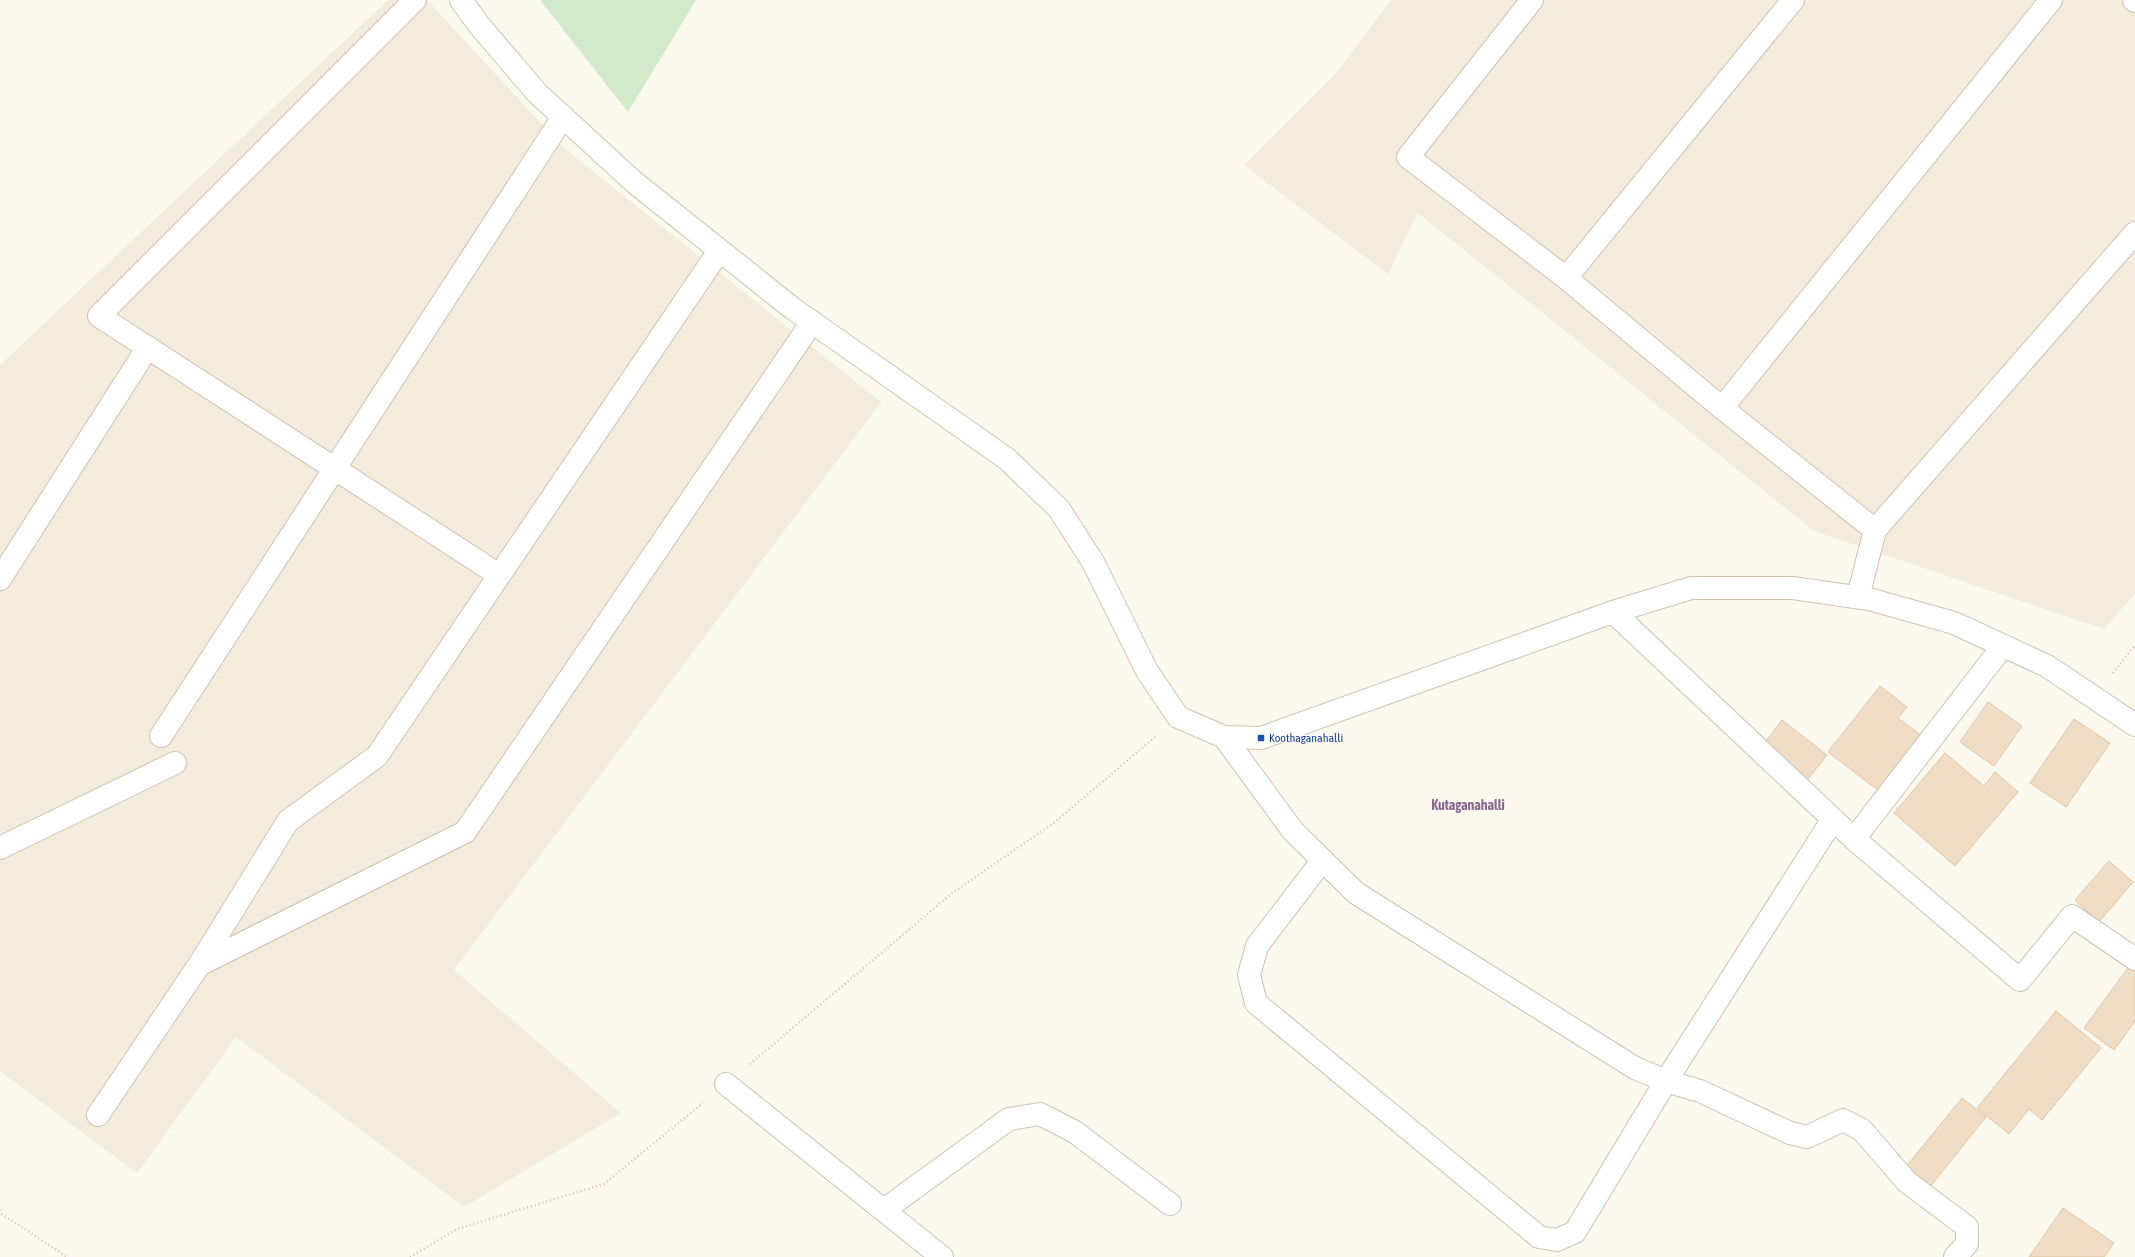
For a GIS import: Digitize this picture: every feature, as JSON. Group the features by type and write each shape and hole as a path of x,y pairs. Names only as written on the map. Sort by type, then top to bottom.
{"street":[{"path":"415,0 99,316 499,575"},
{"path":"462,0 479,25 537,93 634,182 719,251 812,322 1008,459 1060,509 1093,562 1147,672 1178,717 1224,737 1261,738 1613,612 1691,588 1793,588 1858,597 1954,623 2047,666 2135,725"},
{"path":"1532,0 1408,157 1566,278 1722,408 1875,530"},
{"path":"1566,278 1793,0"},
{"path":"1722,408 2051,0"},
{"path":"161,736 563,117"},
{"path":"1858,597 1875,530 2135,233"},
{"path":"98,1115 199,965 288,821 377,756 719,251"},
{"path":"199,965 465,832 812,322"},
{"path":"0,579 148,347"},
{"path":"1613,612 1854,839 2020,980 2072,916 2135,959"},
{"path":"1854,839 2003,646"},
{"path":"1224,737 1293,831 1356,893 1635,1068 1666,1081 1700,1091 1790,1133 1807,1137 1843,1120 1862,1130 1907,1182 1967,1227 1967,1244 1954,1257"},
{"path":"0,848 175,763"},
{"path":"1322,861 1257,946 1249,975 1256,1003 1539,1237 1557,1240 1575,1232 1666,1081 1833,819"},
{"path":"726,1084 942,1257"},
{"path":"884,1210 1009,1119 1040,1114 1075,1132 1170,1204"}],"path":[{"path":"410,1257 457,1230 604,1184 726,1084 951,894 1055,822 1178,717"},
{"path":"0,1210 2,1214 67,1257"}],"shaded area":[{"path":"388,0 427,0 564,148 881,402 454,970 621,1113 464,1207 236,1037 137,1173 0,1071 0,365"},
{"path":"1391,0 2135,0 2135,594 2104,629 1814,531 1418,213 1388,274 1244,165 1339,70"}],"green space":[{"path":"540,0 696,0 628,112"}],"building":[{"path":"1880,686 1907,707 1898,718 1922,736 1879,791 1828,752"},
{"path":"1988,702 2022,726 1994,766 1960,742"},
{"path":"2074,719 2110,743 2066,807 2030,783"},
{"path":"1782,720 1827,755 1804,784 1760,749"},
{"path":"1945,753 1984,786 1995,772 2018,792 1955,866 1894,813"},
{"path":"2109,861 2133,882 2099,922 2075,900"},
{"path":"2130,965 2135,969 2135,1021 2114,1050 2084,1028"},
{"path":"2056,1011 2101,1048 2042,1120 2029,1109 2009,1134 1977,1108"},
{"path":"1962,1098 1986,1117 1929,1188 1904,1169"},
{"path":"2063,1208 2114,1243 2104,1257 2029,1257"}],"place":[{"name":"Koothaganahalli","path":"1261,738"}],"district":[{"name":"Kutaganahalli","path":"1468,805"}]}
